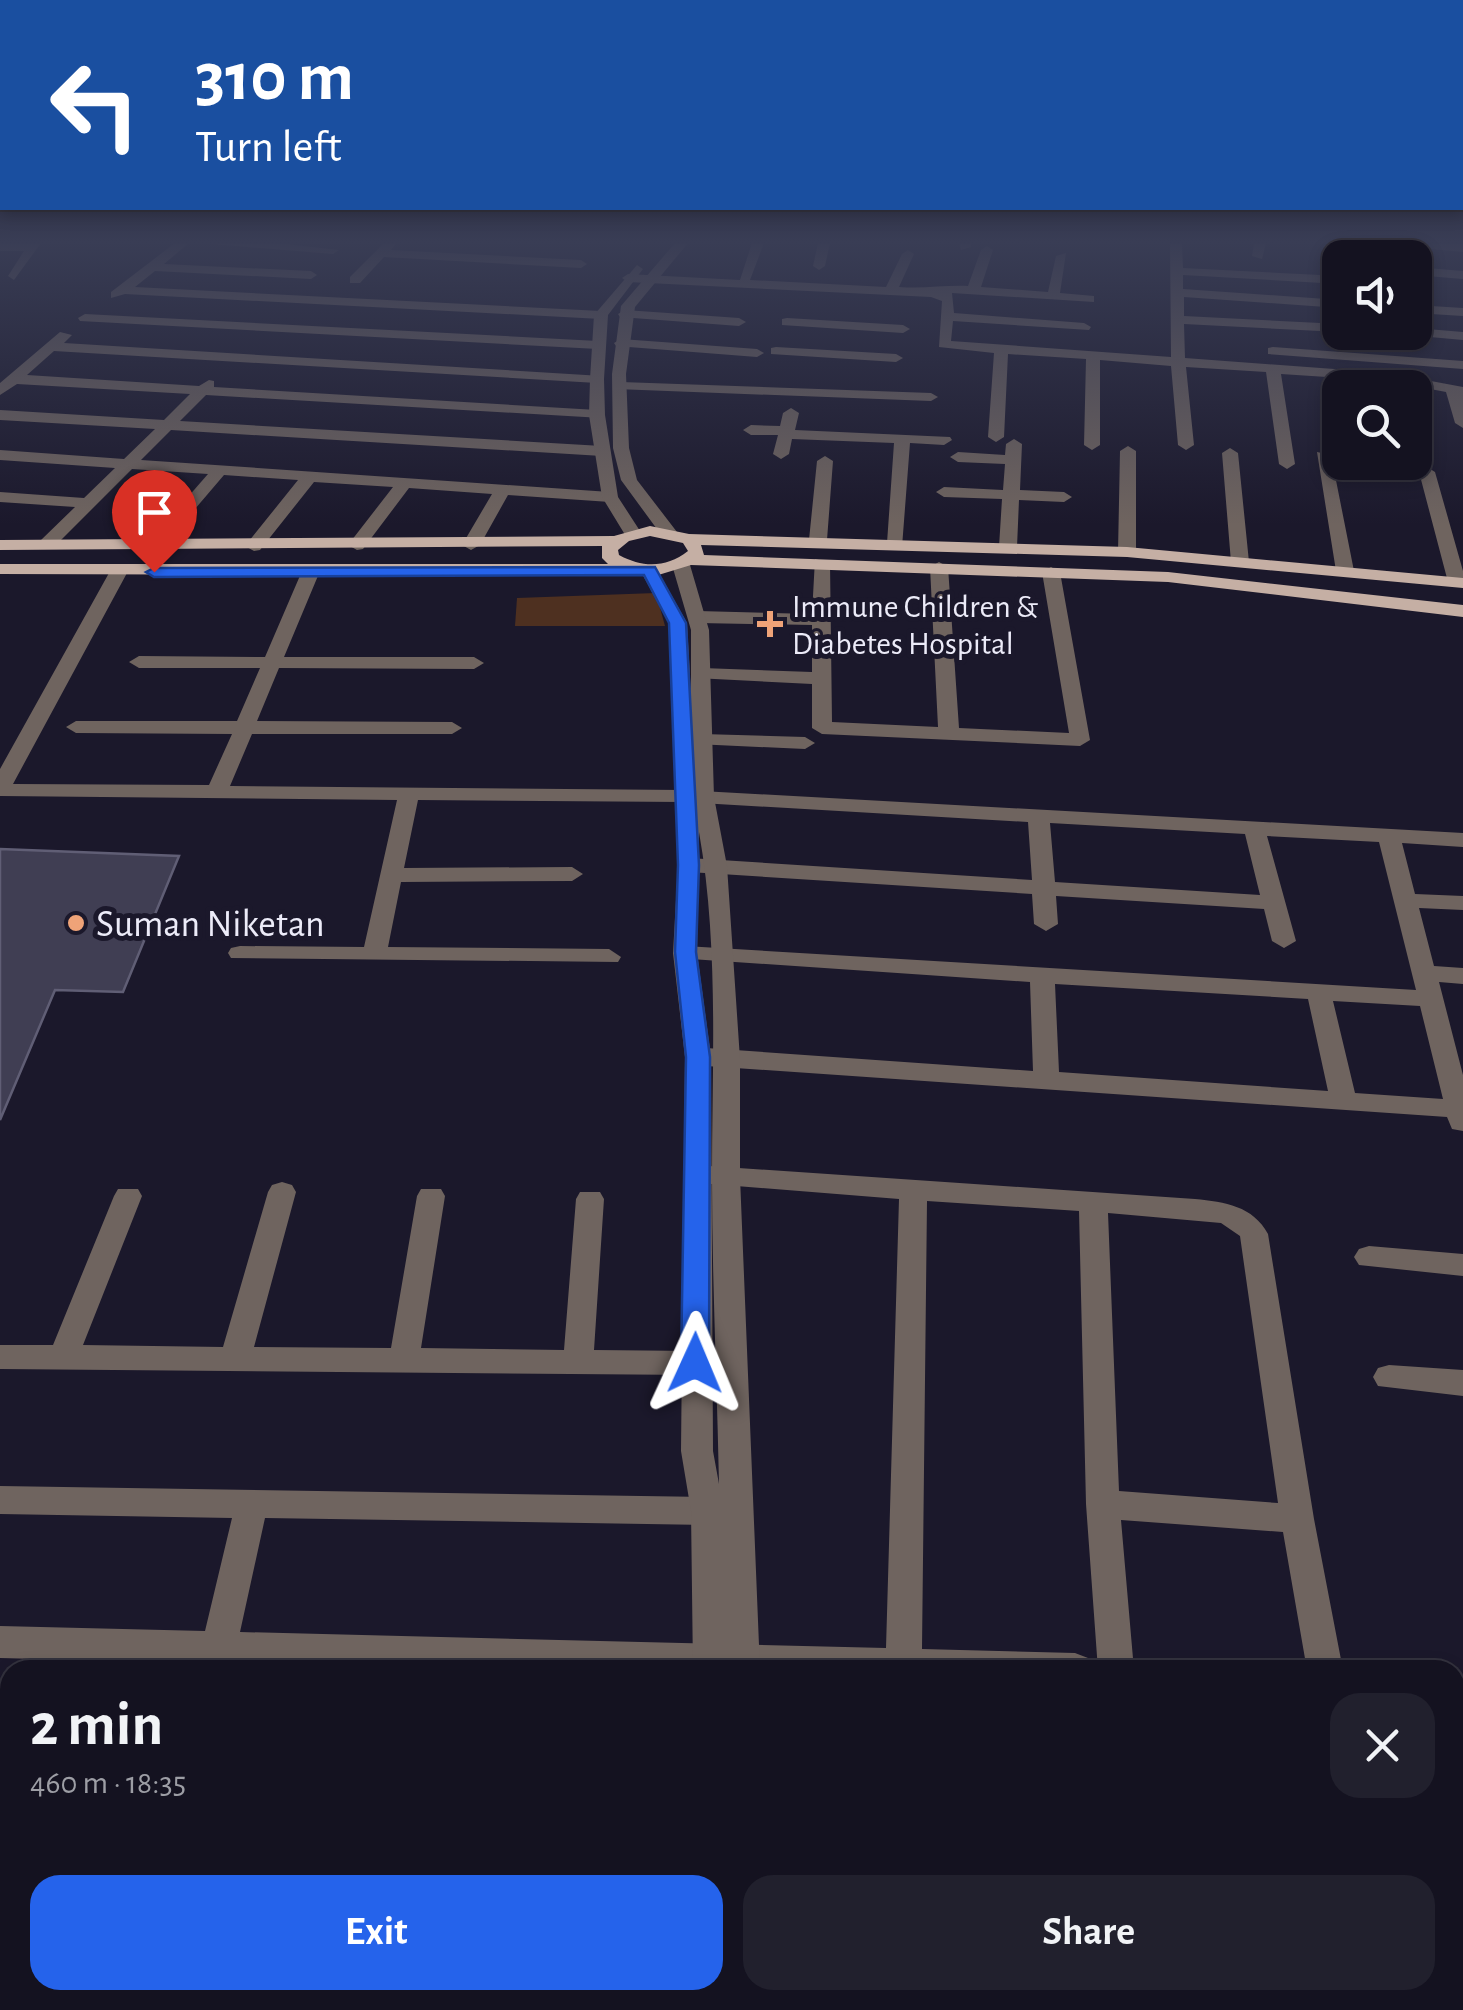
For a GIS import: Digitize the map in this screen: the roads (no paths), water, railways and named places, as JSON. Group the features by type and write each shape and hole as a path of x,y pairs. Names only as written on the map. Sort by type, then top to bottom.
{"main road":[{"path":"0,545 471,545 615,542 633,534 668,532 688,538 1127,552 1460,583"},
{"path":"685,563 697,552 688,538"},
{"path":"615,542 609,549 611,558 643,570"},
{"path":"0,570 118,573 643,570 685,563 825,562 1168,577 1463,611"}],"street":[{"path":"0,391 64,337"},
{"path":"46,545 257,337"},
{"path":"438,337 598,345"},
{"path":"599,337 596,379 600,392 596,415 602,451 610,497 633,534"},
{"path":"622,337 621,448 629,480 668,532"},
{"path":"725,350 731,337"},
{"path":"776,352 894,366 901,337"},
{"path":"945,337 944,344 1093,357 1179,355 1463,364"},
{"path":"1178,337 1186,445"},
{"path":"621,343 756,353"},
{"path":"52,347 596,379"},
{"path":"996,437 1001,351"},
{"path":"1179,355 1322,375"},
{"path":"1092,445 1093,357"},
{"path":"1273,368 1287,464"},
{"path":"14,379 596,415"},
{"path":"621,386 931,398"},
{"path":"1432,388 1458,391 1463,422"},
{"path":"782,454 791,413"},
{"path":"0,415 602,451"},
{"path":"751,430 944,440"},
{"path":"896,544 902,438"},
{"path":"958,457 1013,452 1008,546"},
{"path":"1127,552 1128,452"},
{"path":"1230,452 1240,562"},
{"path":"0,455 610,497"},
{"path":"825,460 822,728 949,734 1083,750 1051,572"},
{"path":"154,546 222,469"},
{"path":"254,546 311,475"},
{"path":"1327,480 1345,571"},
{"path":"1430,480 1460,583"},
{"path":"357,545 404,483"},
{"path":"471,545 503,489"},
{"path":"944,492 1064,498"},
{"path":"0,497 88,503"},
{"path":"685,563 698,616 702,674 702,740 693,796"},
{"path":"939,568 949,734"},
{"path":"643,570 678,623 693,796 719,955 727,1059 695,1363 697,1451 725,1660"},
{"path":"217,792 311,571"},
{"path":"118,573 0,789 693,796 1463,840"},
{"path":"698,616 821,620"},
{"path":"139,662 474,663"},
{"path":"702,674 820,678"},
{"path":"76,726 452,728"},
{"path":"702,740 805,744"},
{"path":"374,955 409,794"},
{"path":"1039,816 1046,924"},
{"path":"1254,828 1284,941"},
{"path":"698,1057 1344,1102 1461,1117 1454,1051 1431,999 1389,836"},
{"path":"702,866 1275,902"},
{"path":"702,866 686,952 713,1176 726,1660"},
{"path":"392,874 572,874"},
{"path":"1406,900 1463,903"},
{"path":"686,952 1431,999"},
{"path":"240,954 609,957"},
{"path":"1424,973 1463,976"},
{"path":"1042,974 1046,1082"},
{"path":"1318,992 1344,1102"},
{"path":"713,1176 1230,1214 1246,1221 1254,1234 1297,1519 1323,1660"},
{"path":"904,1660 913,1189"},
{"path":"235,1359 282,1192"},
{"path":"63,1358 128,1196"},
{"path":"404,1361 431,1196"},
{"path":"578,1362 590,1199"},
{"path":"1093,1205 1104,1504 1115,1660"},
{"path":"1370,1257 1463,1266"},
{"path":"0,1357 695,1363"},
{"path":"1390,1377 1463,1383"},
{"path":"0,1500 708,1511"},
{"path":"217,1658 252,1504"},
{"path":"1104,1504 1297,1519"},
{"path":"0,1642 217,1658 344,1660"}],"place":[{"name":"Immune Children & Diabetes Hospital","path":"770,624"},
{"name":"Suman Niketan","path":"76,923"}]}
